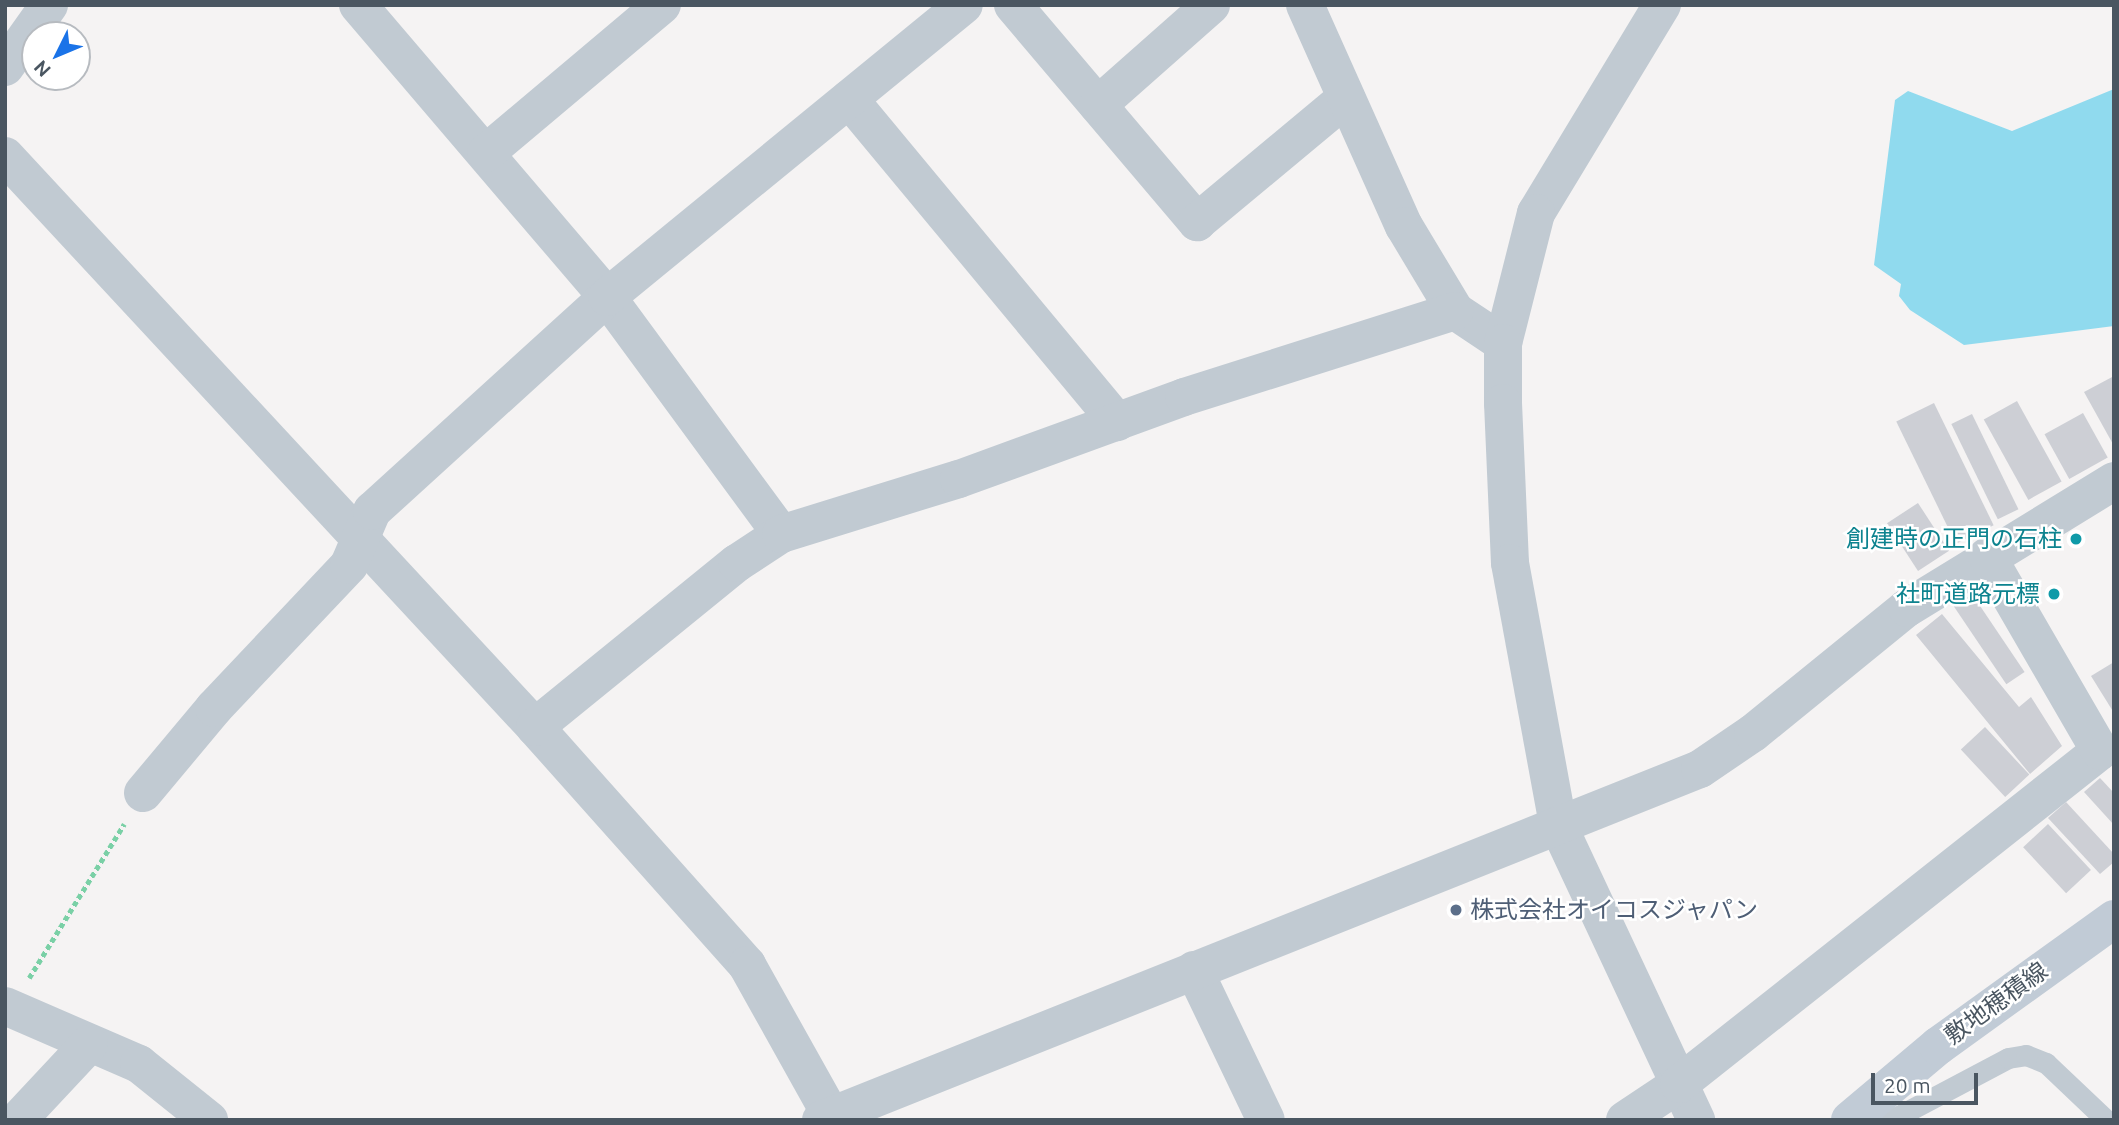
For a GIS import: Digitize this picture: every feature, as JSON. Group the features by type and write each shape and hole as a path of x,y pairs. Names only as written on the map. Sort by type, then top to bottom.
{"main road":[{"name":"敷地穂積線","path":"1868,1119 1948,1039 2114,919"}],"street":[{"path":"5,67 49,5"},
{"path":"358,5 607,297 781,534"},
{"path":"486,153 662,5"},
{"path":"143,793 214,708 348,565 372,511 607,297 964,5"},
{"path":"1013,5 1197,222 1346,98"},
{"path":"1098,105 1211,5"},
{"path":"1305,5 1404,226 1454,311 1503,343"},
{"path":"1662,5 1536,212 1503,343 1510,563 1558,825 1696,1120"},
{"path":"849,99 1117,422"},
{"path":"5,156 535,727 747,965 826,1117 1700,769 1754,733 1907,608 1987,556 2114,481"},
{"path":"535,727 737,564 781,534 959,479 1117,422 1454,311"},
{"path":"1625,1120 1679,1084 2100,751 1987,556"},
{"path":"1194,970 1266,1120"},
{"path":"8,1008 139,1065 209,1120"},
{"path":"18,1120 89,1044"}],"lane":[{"path":"1868,1119 2008,1058 2026,1055 2046,1063 2106,1120"}],"path":[{"path":"8,1008 143,793"}],"water":[{"path":"2114,89 2114,326 1964,345 1910,310 1899,296 1901,284 1874,265 1895,100 1908,91 2012,131"}],"building":[{"path":"2114,376 2114,446 2084,392"},
{"path":"2017,401 2062,481 2028,500 1984,419"},
{"path":"1934,403 1994,525 1956,544 1896,421"},
{"path":"2083,413 2108,458 2069,479 2045,434"},
{"path":"1972,414 2018,509 1998,519 1951,424"},
{"path":"1918,503 1949,551 1918,571 1887,523"},
{"path":"1972,594 2025,672 2006,684 1954,606"},
{"path":"1942,614 2019,707 2031,697 2062,746 2030,774 1916,635"},
{"path":"2114,662 2114,713 2091,676"},
{"path":"1985,727 2029,775 2005,797 1961,750"},
{"path":"2100,778 2114,793 2114,825 2084,792"},
{"path":"2066,802 2114,854 2114,862 2100,874 2048,818"},
{"path":"2048,824 2091,870 2066,893 2023,847"}],"place":[{"name":"創建時の正門の石柱","path":"2076,539"},
{"name":"社町道路元標","path":"2054,594"},
{"name":"株式会社オイコスジャパン","path":"1456,910"}]}
